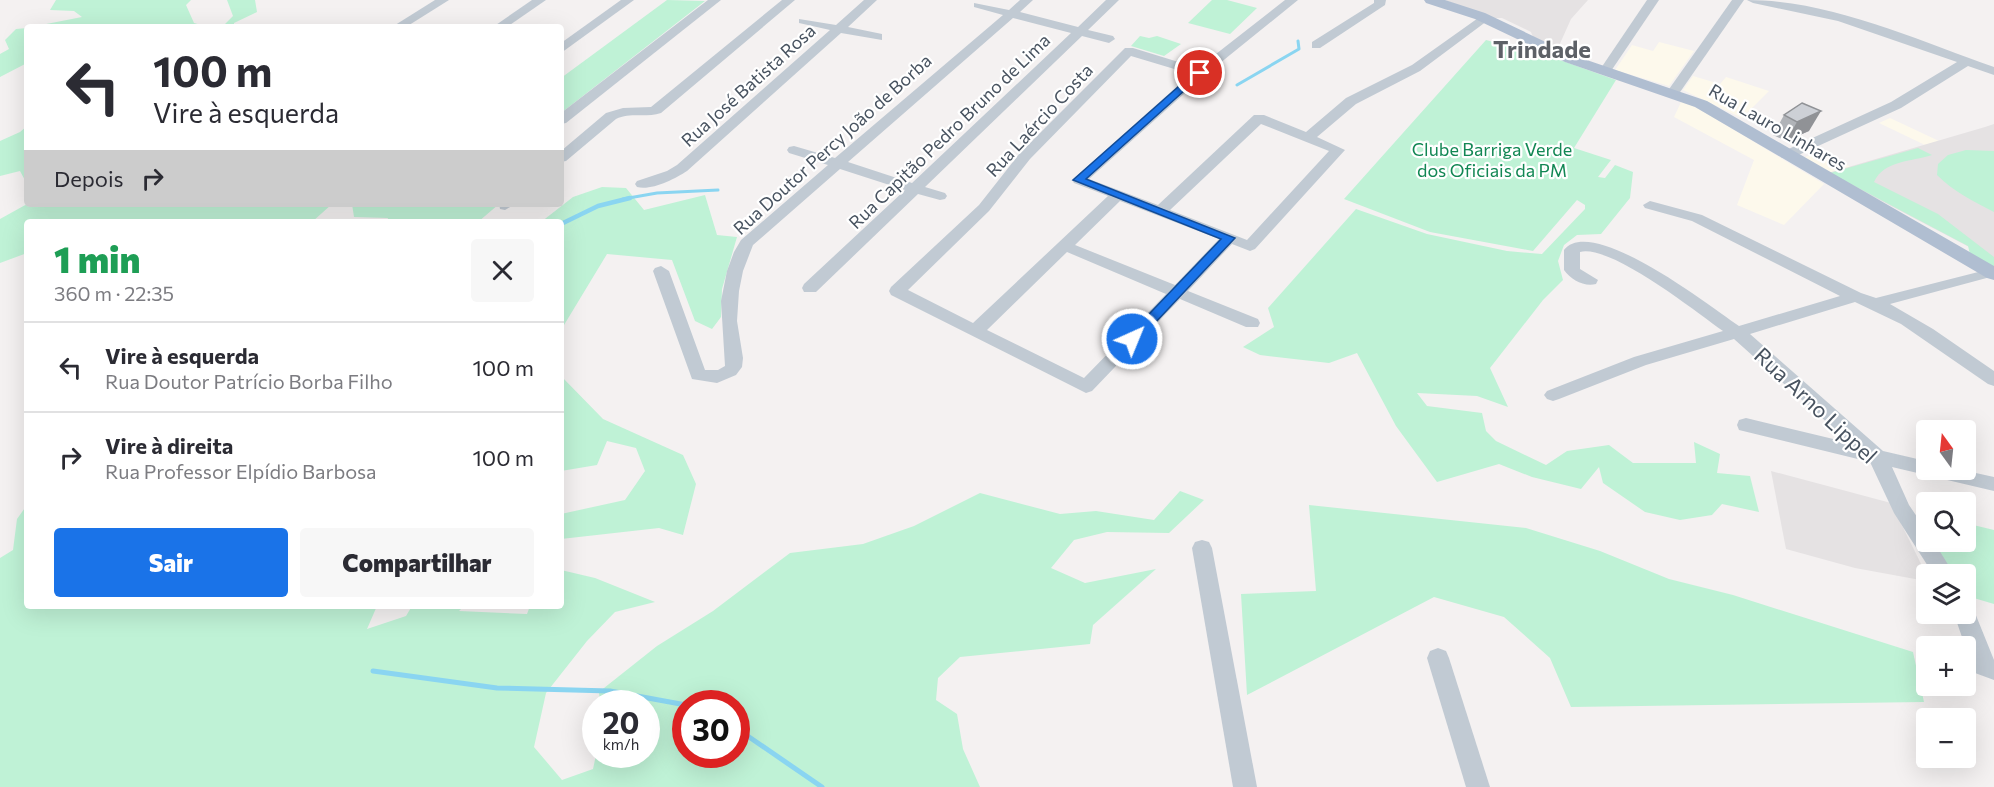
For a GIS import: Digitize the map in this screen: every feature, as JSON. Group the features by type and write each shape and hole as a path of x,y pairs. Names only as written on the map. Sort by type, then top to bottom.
{"main road":[{"name":"Rua Lauro Linhares","path":"1431,0 1485,18 1559,55 1672,92 1716,111 1787,155 1993,273"}],"street":[{"path":"403,24 442,0"},
{"path":"503,24 540,0"},
{"path":"564,47 628,0"},
{"path":"564,118 715,0"},
{"path":"564,155 608,118 619,112 645,113 656,110 789,0"},
{"name":"Rua José Batista Rosa","path":"642,184 672,174 682,168 871,0"},
{"name":"Rua Doutor Percy João de Borba","path":"661,270 698,375 716,377 733,368 729,306 734,273 740,253 752,236 1027,0"},
{"name":"Rua Capitão Pedro Bruno de Lima","path":"810,288 1113,0"},
{"path":"1160,212 1259,117 1338,150 1250,246 1160,212 1079,180 1200,73 1292,0"},
{"path":"1316,45 1379,5 1380,0"},
{"path":"1605,71 1653,0"},
{"path":"1672,92 1738,0"},
{"path":"1753,0 1849,20 1994,72"},
{"path":"978,6 1109,39"},
{"path":"1308,137 1351,101 1416,68 1485,18"},
{"path":"803,21 879,37"},
{"name":"Rua Laércio Costa","path":"975,330 897,291 984,208 1025,156 1129,51 1200,73"},
{"path":"1787,155 1896,105 1966,62"},
{"path":"794,150 940,196"},
{"path":"1118,195 975,330 1086,387 1229,238"},
{"path":"1650,205 1697,218 1855,297 1876,303 1994,380"},
{"name":"Rua Arno Lippel","path":"1590,280 1577,275 1572,270 1572,250 1579,245 1604,250 1645,269 1738,333 1876,456 1901,508 1937,564"},
{"path":"1065,246 1252,322"},
{"path":"1876,303 1993,273"},
{"path":"1553,395 1640,361 1855,297"},
{"path":"1746,425 1916,466"},
{"path":"1976,480 1994,484"},
{"path":"1202,548 1245,787"},
{"path":"1969,624 1989,668"},
{"path":"1438,658 1478,787"}],"shaded area":[{"path":"1445,0 1588,0 1571,19 1558,48 1533,37 1531,32 1502,18 1492,18"},
{"path":"1659,42 1694,51 1669,86 1615,70 1632,45 1653,51"},
{"path":"1693,76 1720,84 1726,77 1769,91 1742,118 1683,90"},
{"path":"1682,100 1824,184 1784,225 1737,205 1754,160 1674,117"},
{"path":"1890,118 1939,141 1925,145 1879,123"},
{"path":"1994,124 1994,260 1828,173 1985,127"},
{"path":"1820,151 1851,167 1828,173 1803,158"},
{"path":"1771,471 1891,503 1921,564 1916,564 1916,579 1855,568 1786,549"}],"green space":[{"path":"56,0 191,0 186,5 194,23 198,24 46,24 82,17 74,11 50,10"},
{"path":"227,0 255,0 257,12 234,24 225,24 233,16"},
{"path":"667,0 705,1 564,111 564,76"},
{"path":"1212,0 1227,0 1257,8 1230,34 1188,23"},
{"path":"24,28 24,65 0,77 0,54 9,49 5,40 16,29"},
{"path":"1140,36 1149,38 1157,36 1181,44 1164,56 1131,46"},
{"name":"Clube Barriga Verde dos Oficiais da PM","path":"1486,40 1512,47 1519,42 1560,60 1616,80 1574,148 1611,160 1598,177 1605,178 1615,165 1633,172 1630,198 1601,234 1577,235 1564,245 1558,261 1563,280 1543,300 1490,368 1508,407 1477,396 1417,393 1427,406 1482,413 1486,431 1496,441 1546,465 1567,451 1609,445 1633,463 1696,463 1694,442 1720,454 1717,473 1750,476 1759,512 1722,504 1712,515 1680,520 1645,512 1603,483 1599,467 1581,489 1532,477 1499,464 1437,482 1396,426 1357,353 1329,363 1260,355 1243,347 1274,327 1268,308 1356,209 1427,234 1507,251 1542,254 1585,209 1585,205 1577,200 1533,251 1430,232 1344,199"},
{"path":"24,129 24,178 20,171 0,176 0,141"},
{"path":"1918,148 1932,155 1884,169 1874,182 1938,214 1994,257 1994,270 1971,258 1968,246 1830,173"},
{"path":"1966,150 1994,151 1994,212 1957,191 1937,175 1938,164 1948,155"},
{"path":"602,187 626,188 644,210 705,195 717,235 737,237 722,289 721,317 712,329 695,321 672,260 607,254 564,325 564,219 545,219 560,207 564,207 564,204 573,197"},
{"path":"24,206 329,207 315,219 24,219 24,254 0,263 0,219"},
{"path":"352,207 496,207 482,219 354,217"},
{"path":"564,379 603,419 683,455 696,484 683,535 659,528 564,539 564,513 625,500 645,471 636,448 607,441 597,465 564,470"},
{"path":"1180,491 1204,500 1169,533 1107,532 1074,540 1051,568 1085,583 1156,569 1093,625 1090,644 960,657 938,678 936,700 957,714 963,749 980,787 0,787 0,558 13,550 17,519 24,509 24,609 376,609 367,629 406,616 410,609 461,609 459,611 527,614 529,609 564,609 564,571 595,578 655,602 615,612 587,641 546,693 534,747 562,780 593,768 660,768 660,690 602,690 657,646 713,611 790,553 863,544 914,526 980,493 1060,514 1096,511 1154,520"},
{"path":"1309,505 1526,528 1600,551 1669,579 1733,595 1913,652 1916,666 1916,696 1923,696 1924,702 1571,707 1550,658 1504,617 1434,597 1247,695 1241,594 1316,591"},
{"path":"1976,526 1994,530 1994,604 1976,599 1976,564 1946,564 1939,552 1976,552"}],"building":[{"path":"1802,103 1821,111 1797,122 1784,115"}],"waterway":[{"path":"1237,85 1299,49 1298,41"},
{"path":"623,199 657,193 718,190"},
{"path":"564,223 598,206 630,198"},
{"path":"373,671 497,688 610,691 672,702"},
{"path":"750,738 822,787"}],"district":[{"name":"Trindade","path":"1542,48"}],"route":[{"path":"1132,339 1229,238 1079,180 1200,73"}]}
